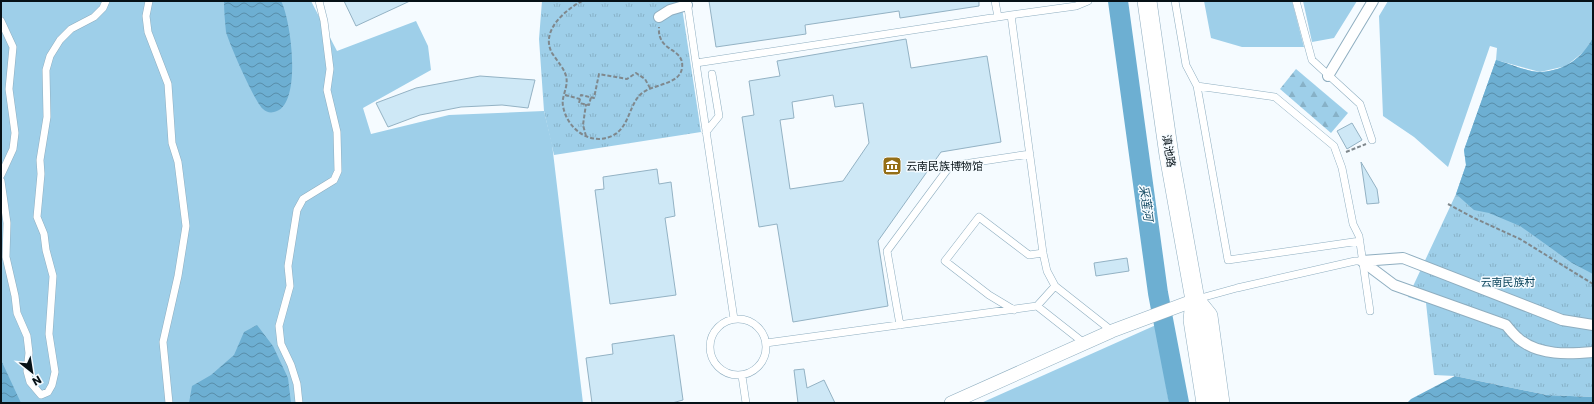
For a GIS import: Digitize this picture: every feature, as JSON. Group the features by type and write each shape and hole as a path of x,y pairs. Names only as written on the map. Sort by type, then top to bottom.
{"main road":[{"name":"滇池路","path":"1147,1 1169,155 1195,300 1193,320 1206,403"},
{"name":"滇池路","path":"1195,300 1208,316 1220,403"}],"street":[{"path":"1328,76 1373,1"},
{"path":"659,17 670,10 687,3"},
{"path":"1362,261 1403,258 1562,320 1583,325 1593,325"},
{"path":"1362,261 1394,285 1506,325 1519,340 1541,350 1565,354 1593,352"},
{"path":"951,403 1112,331 1195,300"}],"lane":[{"path":"1,180 7,223 6,257 15,296 17,313 27,336 29,353 27,371 30,382 41,395 48,392 52,385 55,372 49,334 53,276 46,250 44,234 37,217 41,174 40,160 47,117 46,70 50,56 60,40 71,30 94,17 103,8 106,1"},
{"path":"149,1 146,16 147,24 168,84 172,143 178,162 186,226 178,276 163,342 169,403"},
{"path":"299,403 297,384 291,365 281,344 278,326 290,286 288,266 296,210 303,199 334,180 338,171 337,132 327,90 330,69 324,21 319,1"},
{"path":"995,1 998,17"},
{"path":"696,63 1076,6 1088,1"},
{"path":"1176,1 1186,65 1197,86 1228,260 1360,241"},
{"path":"1296,1 1312,60 1360,104 1372,140"},
{"path":"687,3 734,319"},
{"path":"1011,15 1043,253 1047,271 1055,286 1112,331"},
{"path":"1,21 13,47 9,89 15,133 13,149 1,175"},
{"path":"706,132 719,116 712,74"},
{"path":"1197,86 1275,97 1334,146 1342,168 1353,224 1360,241 1370,311"},
{"path":"900,325 887,251 950,166 1030,154"},
{"path":"1014,310 989,294 945,261 979,217 1029,255 1043,253"},
{"path":"1195,300 1237,288 1362,261"},
{"path":"766,343 1037,306 1055,286"},
{"path":"1037,306 1084,344"},
{"path":"734,319 743,319 759,328 766,343 766,352 758,368 742,376 723,372 715,365 710,351 712,337 717,328 725,322 734,319"},
{"path":"742,376 746,403"}],"path":[{"path":"582,1 562,14 551,33 551,51 567,78 568,85 563,106 567,118 573,127 586,137 604,139 614,135 622,128 628,119 636,99 650,88 677,77 682,69 682,61 679,55 663,44 658,34 659,17"},
{"path":"591,97 589,105 579,103 581,95 591,97 594,98 599,74 627,79 636,73 645,79 650,88"},
{"path":"565,95 580,99"},
{"path":"586,104 583,125 586,137"},
{"path":"1338,156 1372,140"},
{"path":"1448,204 1520,239 1593,284"}],"green space":[{"path":"1,1 311,1 337,51 416,21 428,46 431,70 363,108 371,134 449,115 544,111 552,144 583,403 1,403"},
{"path":"542,1 681,1 701,132 554,155 544,111 539,39"},
{"path":"1204,1 1292,1 1304,47 1242,47 1211,38"},
{"path":"1303,1 1357,1 1334,38 1312,42"},
{"path":"1388,1 1593,1 1593,37 1586,50 1566,66 1540,72 1496,60 1497,48 1490,46 1448,167 1414,137 1383,116 1379,16"},
{"name":"云南民族村","path":"1593,37 1593,397 1547,395 1455,376 1434,375 1426,303 1408,297 1456,194 1466,165 1464,150 1496,60 1531,71 1550,71 1566,66 1579,57"},
{"path":"1296,69 1348,113 1331,133 1280,89"},
{"path":"1156,325 1169,403 981,403"}],"water":[{"path":"224,1 281,1 285,11 291,43 292,79 289,95 283,107 274,112 265,111 259,104 232,48 226,32"},
{"path":"1593,37 1593,274 1572,263 1520,226 1489,213 1474,210 1456,194 1466,165 1464,150 1496,60 1531,71 1550,71 1566,66 1579,57"},
{"path":"257,325 273,346 288,378 291,403 189,403 192,386 211,375 234,355 244,332"},
{"path":"1,360 21,403 1,403"},
{"path":"1455,376 1547,395 1593,397 1593,403 1407,403 1411,399"}],"building":[{"path":"344,1 410,1 356,26"},
{"path":"709,1 979,1 979,6 900,18 899,11 805,25 806,34 716,47"},
{"name":"云南民族博物馆","path":"906,39 911,68 987,56 1001,142 941,152 878,241 888,306 793,322 777,224 759,227 742,117 754,115 749,81 780,76 777,61","holes":["833,95 835,107 863,103 869,143 843,181 790,189 780,120 794,118 792,102"]},
{"path":"480,76 535,80 528,108 502,105 461,107 420,115 388,127 376,103 416,88"},
{"path":"1352,123 1362,140 1347,149 1337,131"},
{"path":"1361,162 1377,189 1379,203 1367,204"},
{"path":"657,169 659,184 671,182 675,216 665,218 676,295 610,304 595,190 604,189 603,177"},
{"path":"1127,258 1129,271 1096,276 1094,263"},
{"path":"674,335 683,400 672,403 592,403 586,358 613,354 612,344"},
{"path":"804,369 807,388 824,380 835,403 798,403 794,370"}],"waterway":[{"name":"采莲河","path":"1118,1 1158,293 1179,403"}],"place":[{"name":"云南民族博物馆","path":"892,166"}]}
